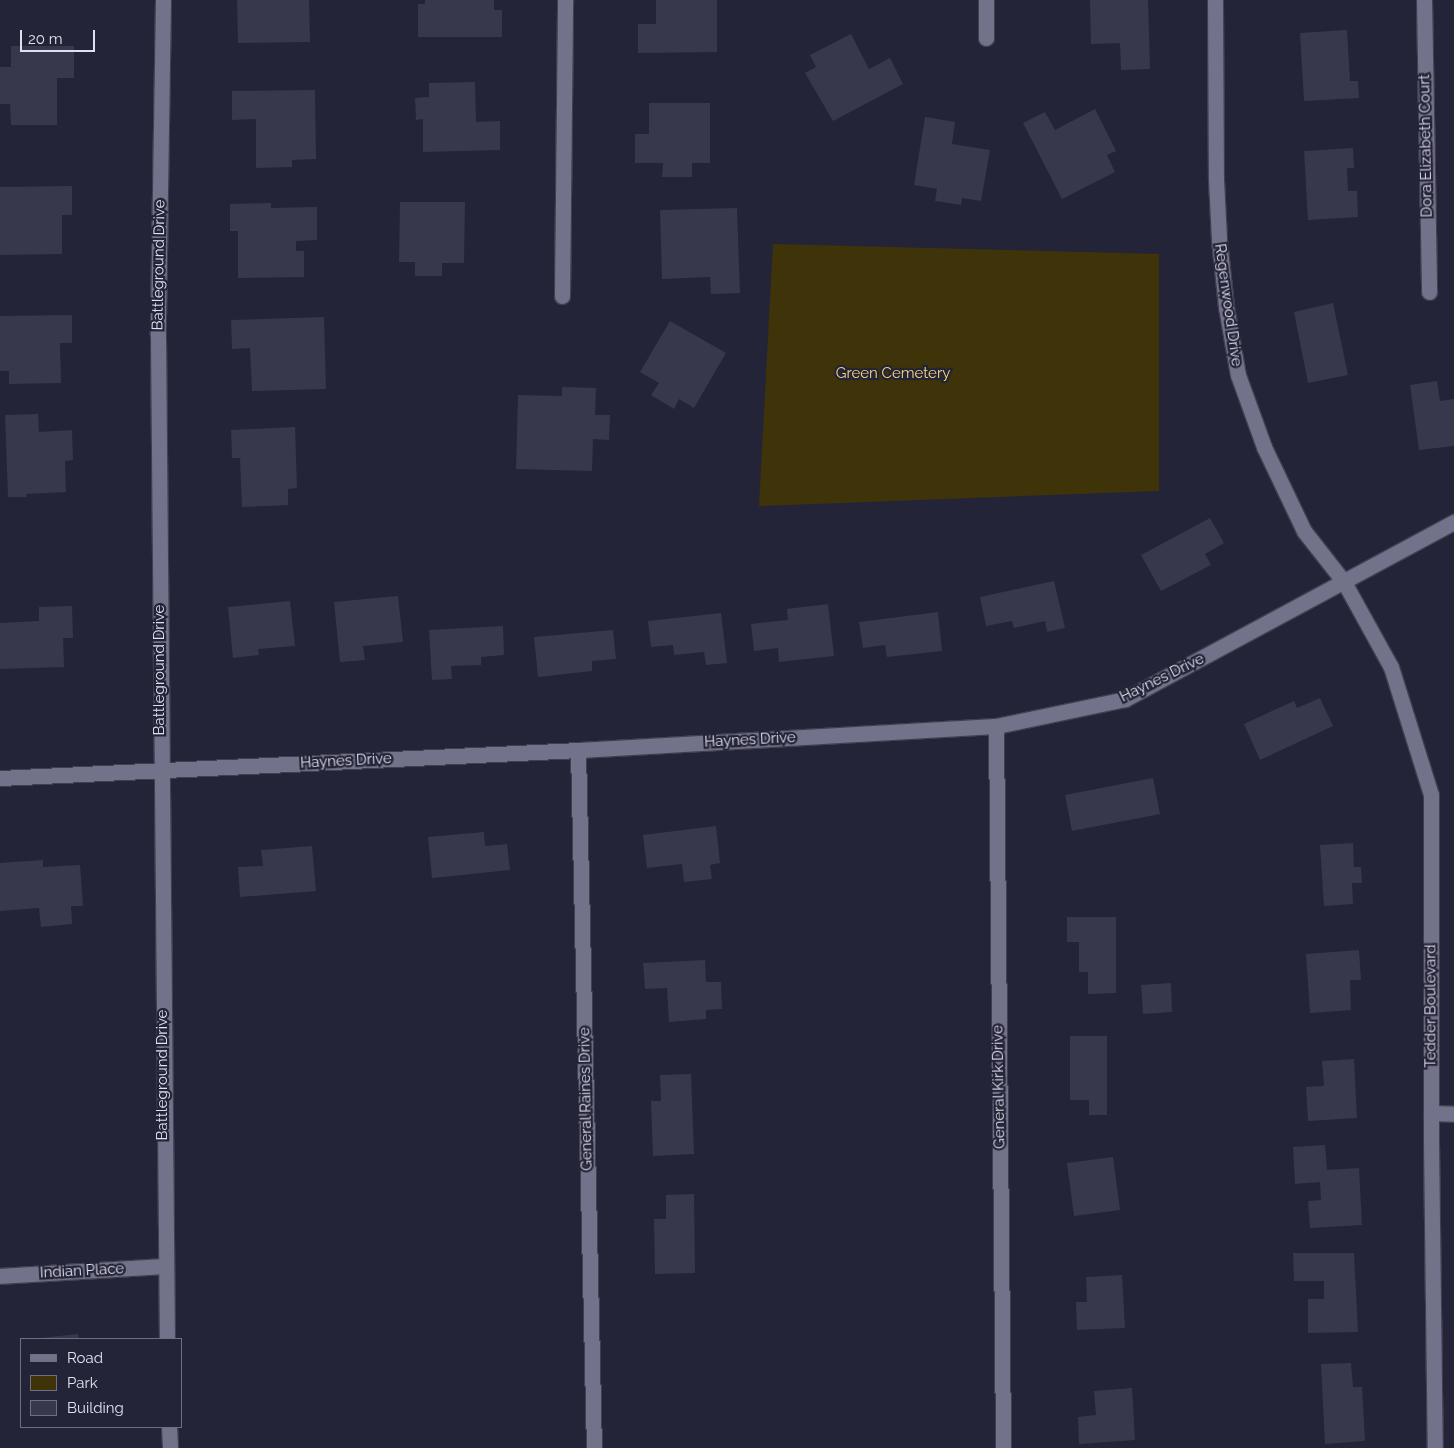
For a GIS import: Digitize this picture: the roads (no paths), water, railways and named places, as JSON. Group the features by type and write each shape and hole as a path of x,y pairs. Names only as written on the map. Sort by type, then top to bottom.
{"street":[{"name":"Battleground Drive","path":"163,0 158,335 167,1338"},
{"path":"562,296 565,0"},
{"path":"986,0 986,38"},
{"name":"Regenwood Drive","path":"1215,0 1216,180 1219,240 1226,307 1238,375 1264,446 1304,531 1344,582"},
{"name":"Dora Elizabeth Court","path":"1424,0 1429,292"},
{"name":"Haynes Drive","path":"0,778 578,750 996,726 1125,699 1454,522"},
{"name":"Tedder Boulevard","path":"1344,582 1391,667 1431,796 1431,1113 1436,1448"},
{"name":"General Kirk Drive","path":"996,726 1003,1448"},
{"name":"General Raines Drive","path":"578,750 594,1448"},
{"path":"1431,1113 1454,1114"},
{"name":"Indian Place","path":"0,1276 165,1266"},
{"path":"169,1428 170,1448"}],"park label":[{"name":"Green Cemetery","path":"893,374"}]}
